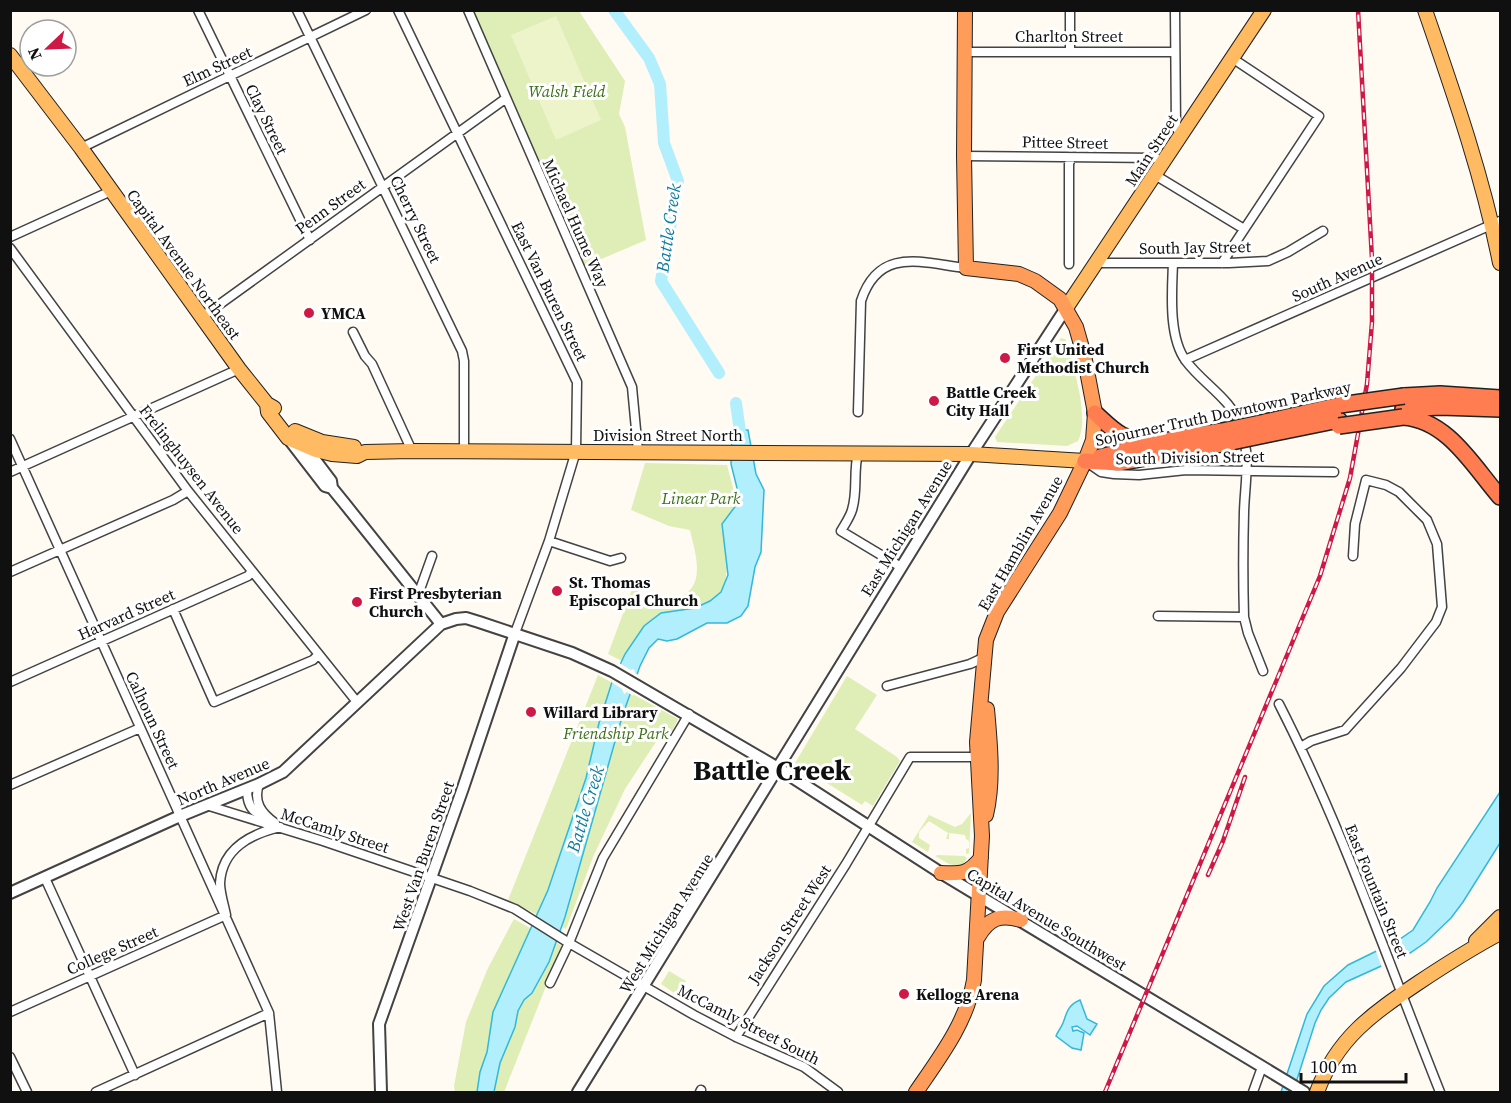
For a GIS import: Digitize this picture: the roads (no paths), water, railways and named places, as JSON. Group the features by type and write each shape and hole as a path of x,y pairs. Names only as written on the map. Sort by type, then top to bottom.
{"highway":[{"path":"965,10 966,268 1008,272 1026,277 1060,299 1066,308"},
{"name":"East Hamblin Avenue","path":"916,1092 963,1020 973,987 980,896 984,757 982,689 986,640 997,612 1060,513 1086,461 1093,440 1095,413 1084,356 1076,327 1066,308"},
{"name":"Sojourner Truth Downtown Parkway","path":"1086,461 1118,463 1267,428 1335,419 1459,395 1500,398"},
{"path":"1403,407 1416,419 1437,427 1454,443 1500,497"},
{"name":"Sojourner Truth Downtown Parkway","path":"1403,407 1500,409"},
{"path":"1095,413 1125,438 1164,441"},
{"name":"Sojourner Truth Downtown Parkway","path":"1267,428 1335,419"},
{"name":"Sojourner Truth Downtown Parkway","path":"1086,461 1164,441 1224,437"},
{"path":"942,873 964,873 973,868 981,858"},
{"path":"977,939 988,922 995,918 1010,917 1021,920"}],"main road":[{"name":"Main Street","path":"1066,308 1264,10"},
{"path":"1425,10 1500,240"},
{"name":"Capital Avenue Northeast","path":"10,55 81,148 267,405"},
{"path":"1496,223 1500,264"},
{"name":"Division Street North","path":"267,405 268,412 303,444 316,450 341,455 357,456 365,452 464,450 762,452 971,454 1086,461"},
{"name":"Division Street North","path":"290,434 322,442 358,447 365,452"},
{"path":"1463,953 1500,917"},
{"path":"1317,1092 1331,1062 1344,1043 1366,1019 1463,953 1500,933"}],"street":[{"name":"Clay Street","path":"198,10 310,240"},
{"name":"Cherry Street","path":"297,10 462,351 464,450"},
{"name":"Elm Street","path":"81,148 366,10"},
{"name":"East Van Buren Street","path":"398,10 576,377 576,451 549,540 514,633"},
{"name":"Michael Hume Way","path":"468,10 632,387 638,452"},
{"path":"1070,10 1070,51"},
{"path":"1175,10 1176,128 1182,134"},
{"name":"Charlton Street","path":"964,52 1174,52"},
{"path":"1222,263 1319,116 1232,58"},
{"name":"Penn Street","path":"202,317 505,99"},
{"name":"Pittee Street","path":"964,156 1156,158 1164,162"},
{"path":"1069,264 1069,164 1071,158"},
{"path":"1155,175 1244,230"},
{"path":"10,237 111,191"},
{"name":"South Avenue","path":"1185,360 1496,223"},
{"name":"South Jay Street","path":"1096,263 1268,261 1323,231"},
{"name":"Frelinghuysen Avenue","path":"10,248 189,491 357,702"},
{"path":"858,412 861,301 867,284 880,270 900,262 966,268"},
{"path":"1173,263 1173,327 1185,360 1231,407 1245,441 1248,470 1244,509 1244,618 1263,671"},
{"name":"East Michigan Avenue","path":"778,768 971,454 1066,308"},
{"path":"353,332 365,356 372,364 412,451"},
{"path":"10,471 239,369"},
{"path":"290,434 325,486 332,488"},
{"name":"Calhoun Street","path":"10,438 269,1013 277,1092"},
{"path":"303,444 331,481 332,488 441,624 466,618 591,660 689,714 778,768"},
{"path":"858,453 854,465 855,494 852,510 841,531 901,567"},
{"name":"South Division Street","path":"1086,461 1101,472 1114,474 1139,475 1186,470 1334,472"},
{"path":"1301,747 1311,741 1345,730 1414,652 1436,622 1442,607 1437,544 1427,520 1399,492 1386,485 1366,480 1355,524 1353,556"},
{"path":"10,572 189,491"},
{"path":"549,540 610,561 621,558"},
{"path":"418,595 432,556"},
{"name":"Harvard Street","path":"10,682 248,576 252,572"},
{"path":"173,609 214,702 313,660 318,655"},
{"path":"1158,616 1244,618"},
{"name":"North Avenue","path":"10,893 283,772 441,624"},
{"name":"West Van Buren Street","path":"381,1092 379,1024 463,788 514,633"},
{"path":"887,686 970,664 983,658"},
{"name":"East Fountain Street","path":"1279,704 1301,747 1384,944 1440,1092"},
{"path":"550,983 603,858 689,714"},
{"path":"10,785 140,728"},
{"name":"Jackson Street West","path":"736,1036 910,757 984,757"},
{"name":"Capital Avenue Southwest","path":"778,768 942,873 1301,1091"},
{"name":"West Michigan Avenue","path":"578,1092 778,768"},
{"path":"259,784 257,801 264,815 280,827"},
{"path":"247,789 248,804 257,814 264,815"},
{"name":"McCamly Street","path":"205,805 280,827 498,902 531,917 566,941 645,985"},
{"path":"226,915 220,883 229,855 250,836 280,827"},
{"path":"45,878 135,1075"},
{"name":"College Street","path":"10,1012 226,915"},
{"name":"McCamly Street South","path":"645,985 736,1036 804,1066 838,1092"},
{"path":"96,1092 269,1013"},
{"path":"10,1057 27,1092"},
{"path":"1253,1092 1262,1067"}],"water":[{"path":"732,430 748,430 756,474 764,490 761,552 755,567 748,606 741,616 727,623 707,623 677,639 667,641 658,639 649,648 640,666 622,717 565,917 549,962 532,993 524,1000 518,1011 515,1027 500,1063 494,1092 477,1092 480,1072 487,1052 493,1012 548,890 586,778 599,723 612,682 625,654 644,626 661,613 695,608 710,601 721,592 728,575 722,524 740,500 731,464"},
{"path":"1500,792 1500,843 1463,902 1451,918 1426,942 1410,953 1346,982 1329,998 1315,1023 1293,1092 1281,1092 1307,1014 1324,986 1348,965 1397,941 1413,930 1437,888"},
{"path":"1080,1000 1087,1019 1097,1024 1090,1035 1077,1026 1072,1027 1073,1031 1084,1033 1081,1050 1072,1048 1056,1036 1068,1009"}],"waterway":[{"name":"Battle Creek","path":"614,10 649,58 660,84 664,143 678,181 661,281 719,373"},
{"name":"Battle Creek","path":"736,403 742,446"}],"railway":[{"path":"1105,1092 1320,576 1350,478 1367,384 1372,322 1372,259 1358,10"},
{"path":"1208,875 1223,841 1245,777"}],"place":[{"name":"YMCA","path":"309,313"},
{"name":"First United Methodist Church","path":"1005,358"},
{"name":"Battle Creek City Hall","path":"934,401"},
{"name":"St. Thomas Episcopal Church","path":"557,591"},
{"name":"First Presbyterian Church","path":"357,602"},
{"name":"Willard Library","path":"531,712"},
{"name":"Kellogg Arena","path":"904,994"}],"district":[{"name":"Battle Creek","path":"772,770"}],"park label":[{"name":"Walsh Field","path":"567,91"},
{"name":"Linear Park","path":"701,498"},
{"name":"Friendship Park","path":"616,733"}]}
